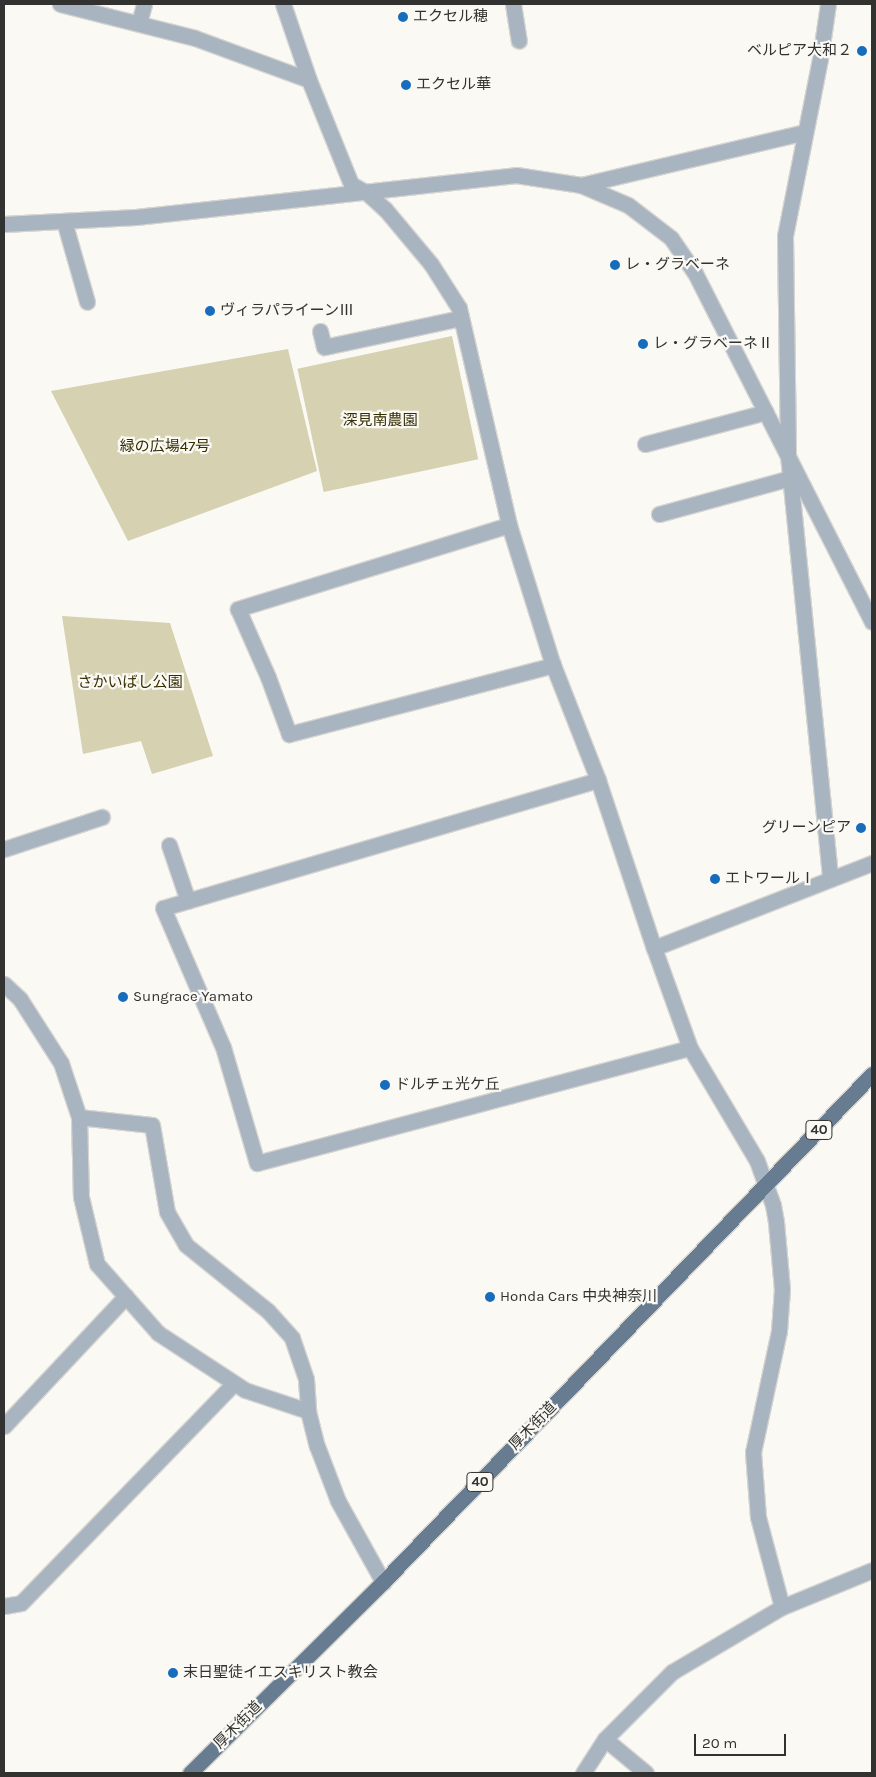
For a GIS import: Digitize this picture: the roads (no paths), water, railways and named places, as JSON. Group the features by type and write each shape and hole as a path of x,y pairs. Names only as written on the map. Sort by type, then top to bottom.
{"main road":[{"name":"厚木街道","path":"190,1773 383,1582 872,1074"}],"street":[{"path":"60,4 195,38 309,80"},
{"path":"139,23 144,4"},
{"path":"283,4 309,80 350,184 367,193 385,209 431,264 459,308 509,525 553,665 598,780 654,948 690,1048 757,1161 766,1186 776,1222 782,1289 779,1332 753,1452 758,1517 782,1607"},
{"path":"514,4 519,40"},
{"path":"828,4 820,59 785,236 788,455 830,879"},
{"path":"581,185 805,132"},
{"path":"4,224 136,217 367,193 516,175 581,185 628,206 671,238 695,273 872,622"},
{"path":"64,221 87,302"},
{"path":"320,331 324,347 461,318"},
{"path":"645,444 766,412"},
{"path":"659,514 791,478"},
{"path":"509,525 238,609 268,677 288,734 553,665"},
{"path":"598,780 163,908 223,1047 257,1163 690,1048"},
{"path":"4,849 102,817"},
{"path":"169,845 188,901"},
{"path":"654,948 872,863"},
{"path":"4,984 20,999 61,1063 80,1117 81,1197 97,1264 158,1333 245,1390 308,1411"},
{"path":"80,1117 152,1125 167,1212 186,1245 268,1311 292,1338 306,1379 308,1411 317,1446 338,1501 383,1582"},
{"path":"4,1426 126,1296"},
{"path":"4,1606 22,1603 234,1383"},
{"path":"584,1773 605,1739 672,1672 782,1607 872,1570"},
{"path":"605,1739 646,1773"}],"place":[{"name":"エクセル穂","path":"403,17"},
{"name":"ベルピア大和２","path":"862,51"},
{"name":"エクセル華","path":"406,85"},
{"name":"レ・グラベーネ","path":"615,265"},
{"name":"ヴィラパライーンⅢ","path":"210,311"},
{"name":"レ・グラベーネⅡ","path":"643,344"},
{"name":"グリーンピア","path":"861,828"},
{"name":"エトワールⅠ","path":"715,879"},
{"name":"Sungrace Yamato","path":"123,997"},
{"name":"ドルチェ光ケ丘","path":"385,1085"},
{"name":"Honda Cars 中央神奈川","path":"490,1297"},
{"name":"末日聖徒イエスキリスト教会","path":"173,1673"}],"park label":[{"name":"深見南農園","path":"380,421"},
{"name":"緑の広場47号","path":"165,447"},
{"name":"さかいばし公園","path":"130,683"}]}
